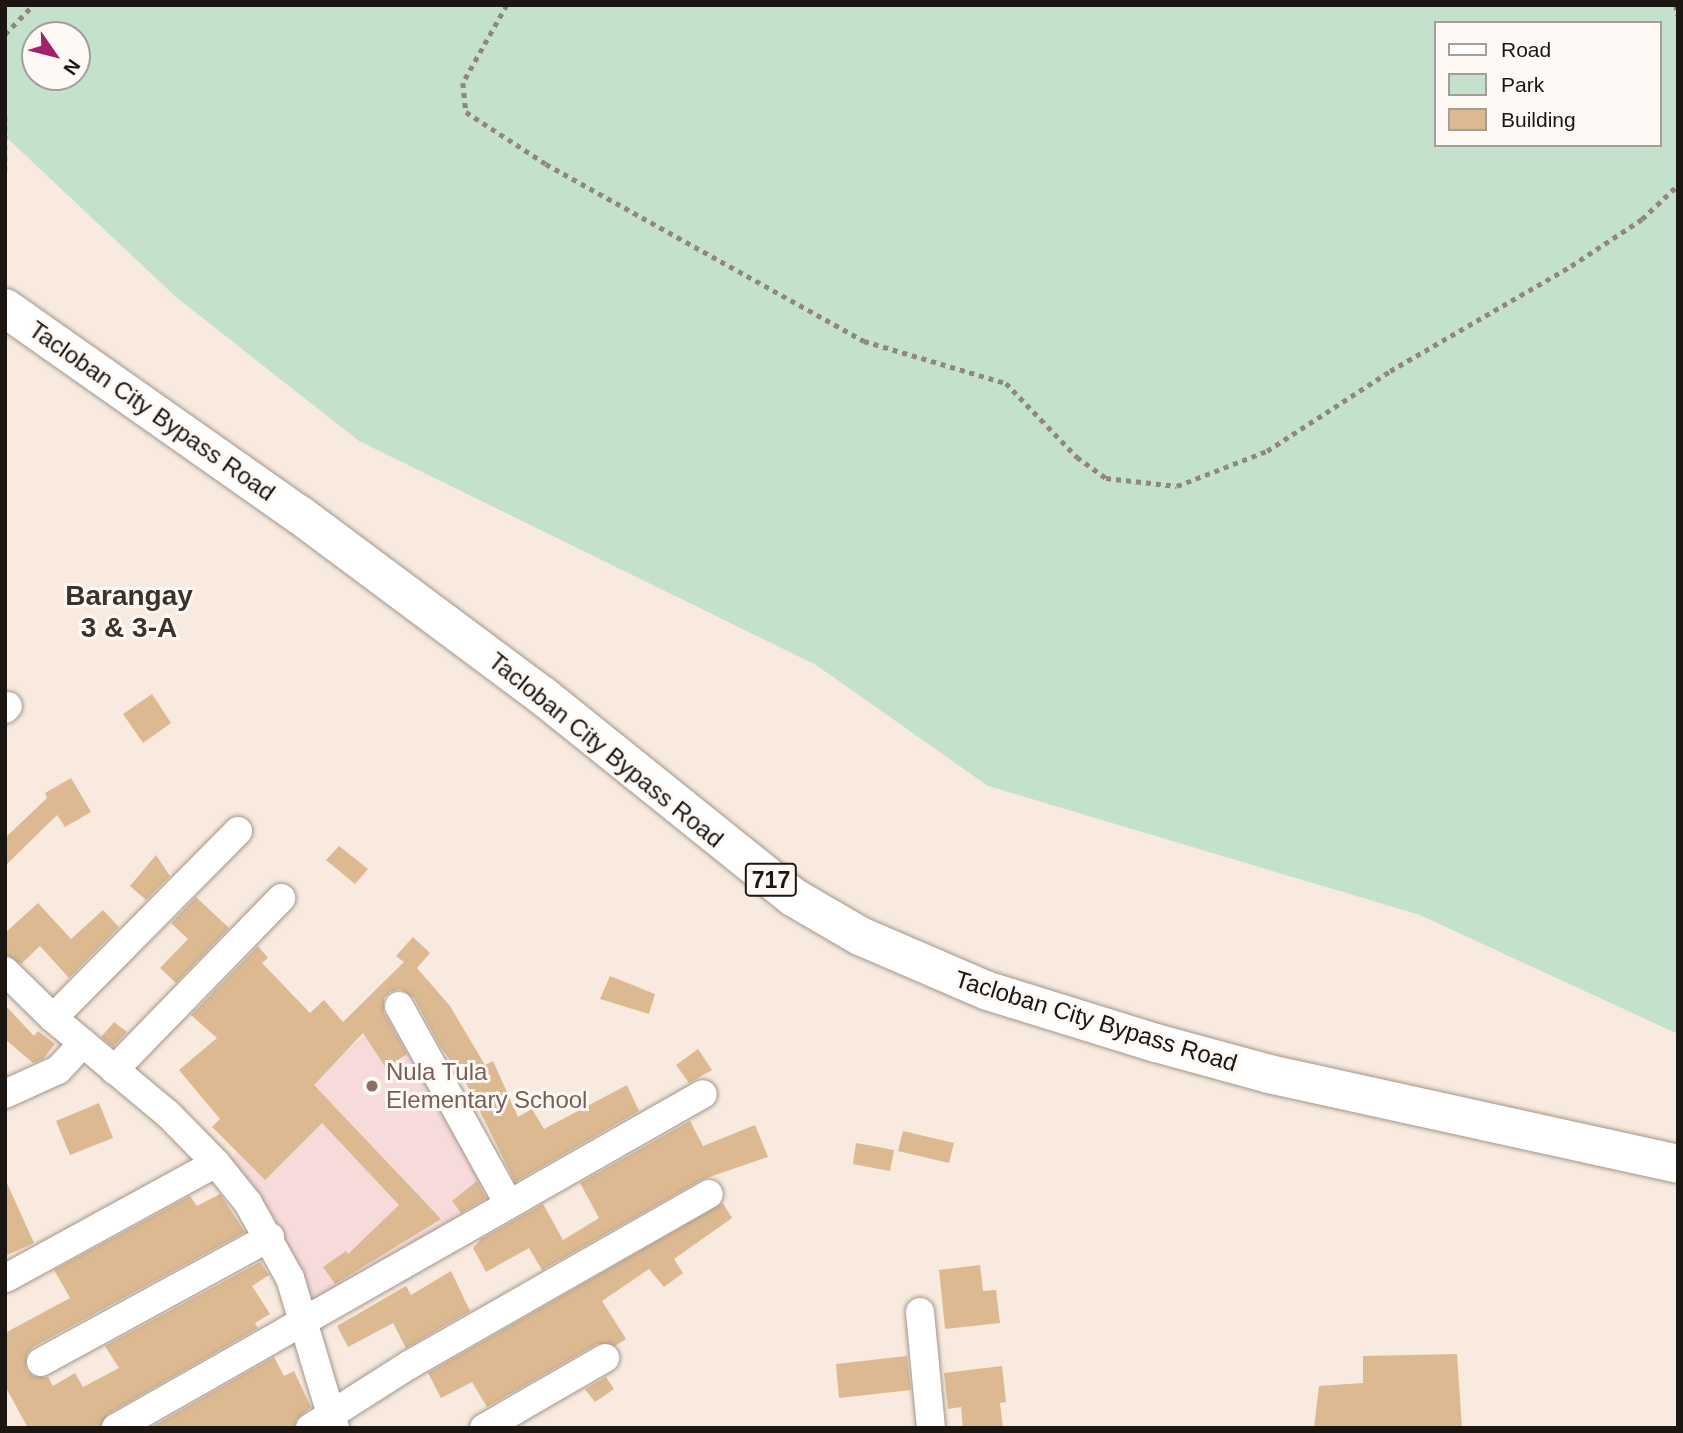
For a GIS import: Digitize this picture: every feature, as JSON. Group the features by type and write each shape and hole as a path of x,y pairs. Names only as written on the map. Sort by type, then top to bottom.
{"highway":[{"name":"Tacloban City Bypass Road","path":"5,308 300,515 543,696 793,897 860,936 988,991 1156,1044 1269,1074 1678,1164"}],"street":[{"path":"53,1018 238,831"},
{"path":"114,1070 281,898"},
{"path":"5,971 53,1018 167,1114 216,1163 271,1237 305,1324 325,1424 409,1365 709,1194"},
{"path":"399,1006 508,1203"},
{"path":"5,1094 58,1070 83,1043"},
{"path":"116,1428 305,1324 508,1203 704,1094"},
{"path":"6,1278 216,1163"},
{"path":"41,1362 271,1237"},
{"path":"920,1312 931,1428"},
{"path":"484,1428 605,1358"}],"path":[{"path":"5,34 33,5"},
{"path":"507,5 463,83 467,112 546,164 864,341 1006,383 1077,457 1106,478 1177,486 1267,451 1390,371 1571,266 1642,219 1678,185"},
{"path":"1676,5 1678,16"},
{"path":"5,116 5,171"}],"shaded area":[{"name":"Nula Tula Elementary School","path":"391,1010 504,1202 313,1311 225,1163"}],"green space":[{"path":"5,5 1678,5 1678,1034 1420,915 988,786 816,665 359,441 176,297 5,136"}],"building":[{"path":"152,694 171,723 143,743 123,714"},
{"path":"71,778 91,812 65,827 57,815 5,866 5,838 47,798 45,793"},
{"path":"339,846 368,869 355,884 326,860"},
{"path":"156,855 170,876 146,900 130,886"},
{"path":"196,897 229,928 176,983 160,968 188,939 171,923"},
{"path":"38,903 71,939 103,910 119,927 69,978 40,946 21,964 5,954 5,933"},
{"path":"413,937 430,953 417,968 450,1006 485,1065 493,1061 518,1117 532,1109 544,1129 627,1085 639,1111 515,1182 455,1061 452,1063 440,1046 414,998 400,989 390,992 384,998 384,1013 407,1054 386,1068 363,1033 314,1085 441,1219 335,1284 323,1267 346,1251 348,1254 399,1205 322,1123 265,1180 212,1127 220,1119 179,1070 217,1038 191,1015 258,946 268,958 262,963 310,1013 324,1000 343,1022 404,962 396,956"},
{"path":"610,976 655,994 649,1014 600,999"},
{"path":"5,1005 34,1036 38,1031 55,1044 43,1059 33,1063 5,1039"},
{"path":"114,1022 127,1032 113,1047 101,1037"},
{"path":"698,1049 712,1070 689,1083 676,1065"},
{"path":"99,1103 113,1138 70,1155 56,1121"},
{"path":"690,1121 703,1146 755,1125 768,1157 701,1180 542,1270 529,1248 486,1272 473,1248 481,1239 543,1204 563,1240 599,1218 580,1183"},
{"path":"903,1131 954,1143 949,1163 898,1151"},
{"path":"856,1143 894,1150 890,1171 853,1164"},
{"path":"5,1179 34,1243 5,1256"},
{"path":"477,1181 486,1198 461,1213 452,1201"},
{"path":"220,1194 245,1232 33,1347 27,1354 26,1369 33,1376 48,1377 53,1386 75,1373 83,1387 119,1368 105,1346 260,1262 269,1275 252,1286 270,1314 255,1323 258,1328 108,1414 99,1428 28,1428 5,1386 5,1333 70,1298 54,1270 190,1196 197,1206"},
{"path":"723,1203 732,1218 674,1259 683,1273 664,1287 649,1269 602,1301 626,1339 615,1346 597,1344 487,1407 472,1382 441,1398 428,1373"},
{"path":"980,1265 983,1291 996,1290 1000,1323 945,1329 939,1270"},
{"path":"451,1271 470,1311 406,1348 393,1323 348,1347 337,1326 406,1286 411,1295"},
{"path":"1457,1354 1462,1428 1314,1428 1319,1386 1363,1383 1363,1356"},
{"path":"907,1356 911,1390 839,1398 836,1364"},
{"path":"274,1357 284,1376 294,1371 311,1407 296,1420 294,1428 150,1428"},
{"path":"1002,1366 1006,1402 1000,1403 1003,1428 963,1428 961,1407 948,1409 944,1373"},
{"path":"606,1377 614,1389 595,1402 585,1389"}],"place":[{"name":"Nula Tula Elementary School","path":"372,1086"}],"district":[{"name":"Barangay 3 & 3-A","path":"129,612"}]}
